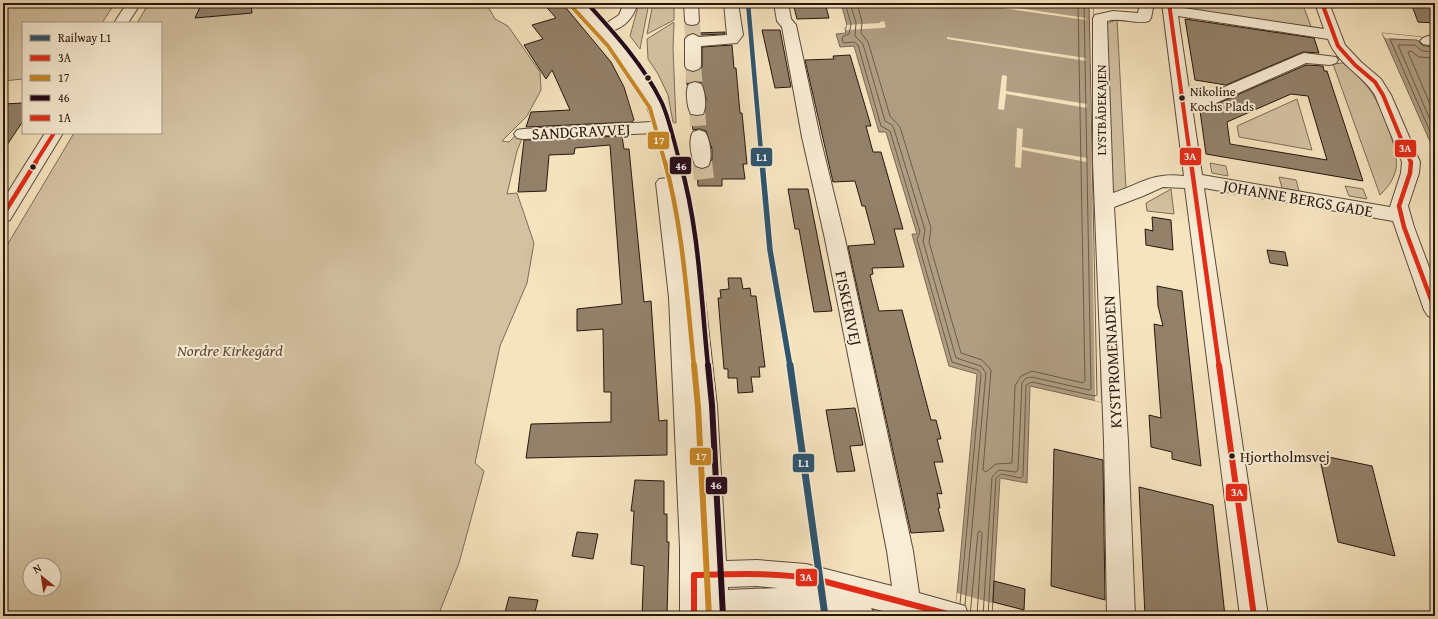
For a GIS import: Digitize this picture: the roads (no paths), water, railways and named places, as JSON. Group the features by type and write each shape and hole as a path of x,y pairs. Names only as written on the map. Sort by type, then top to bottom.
{"street":[{"path":"122,22 134,3"},
{"path":"578,3 613,42 635,72 657,127 667,191 679,297 687,408 704,575 705,611 794,602 816,604 861,616"},
{"path":"602,30 624,20 631,3"},
{"path":"691,3 692,21"},
{"path":"693,66 693,40 732,40 735,35 731,3"},
{"name":"FISKERIVEJ","path":"781,3 784,21 789,25 811,138 835,239 887,490 906,587 905,610"},
{"path":"1104,12 1144,18 1147,3"},
{"path":"1319,3 1342,51 1380,88 1410,162 1410,173 1399,206 1401,216 1435,310"},
{"path":"1254,616 1170,7 1334,35"},
{"name":"LYSTBÅDEKAJEN","path":"1104,12 1102,162 1104,203"},
{"path":"1182,100 1201,103 1304,58 1330,60"},
{"path":"695,87 697,110"},
{"name":"SANDGRAVVEJ","path":"523,134 657,127"},
{"path":"3,215 53,134"},
{"path":"699,136 702,162"},
{"path":"1104,203 1136,192 1160,181 1194,181"},
{"name":"JOHANNE BERGS GADE","path":"1194,181 1401,216"},
{"name":"KYSTPROMENADEN","path":"1104,203 1116,434 1121,616"},
{"path":"704,575 757,573 806,577 842,586 905,610 955,616"}],"water":[{"path":"841,3 1093,3 1101,402 1030,386 1027,483 1000,478 992,616 955,616 977,374 949,366 912,234 917,234 886,132 879,132 854,46 840,47 836,34 846,33 845,29 847,25"},
{"path":"1382,33 1421,37 1424,41 1435,44 1435,153"}],"tunnel":[{"path":"692,21 693,39"},
{"path":"693,66 695,87"},
{"path":"697,110 699,136"},
{"path":"702,162 704,179"}],"rail line":[{"name":"L1","path":"748,3 770,250 787,342 825,616"}],"place":[{"name":"Nikoline Kochs Plads","path":"1182,98"},
{"name":"Hjortholmsvej","path":"1232,456"}],"park label":[{"name":"Nordre Kirkegård","path":"230,350"}]}
